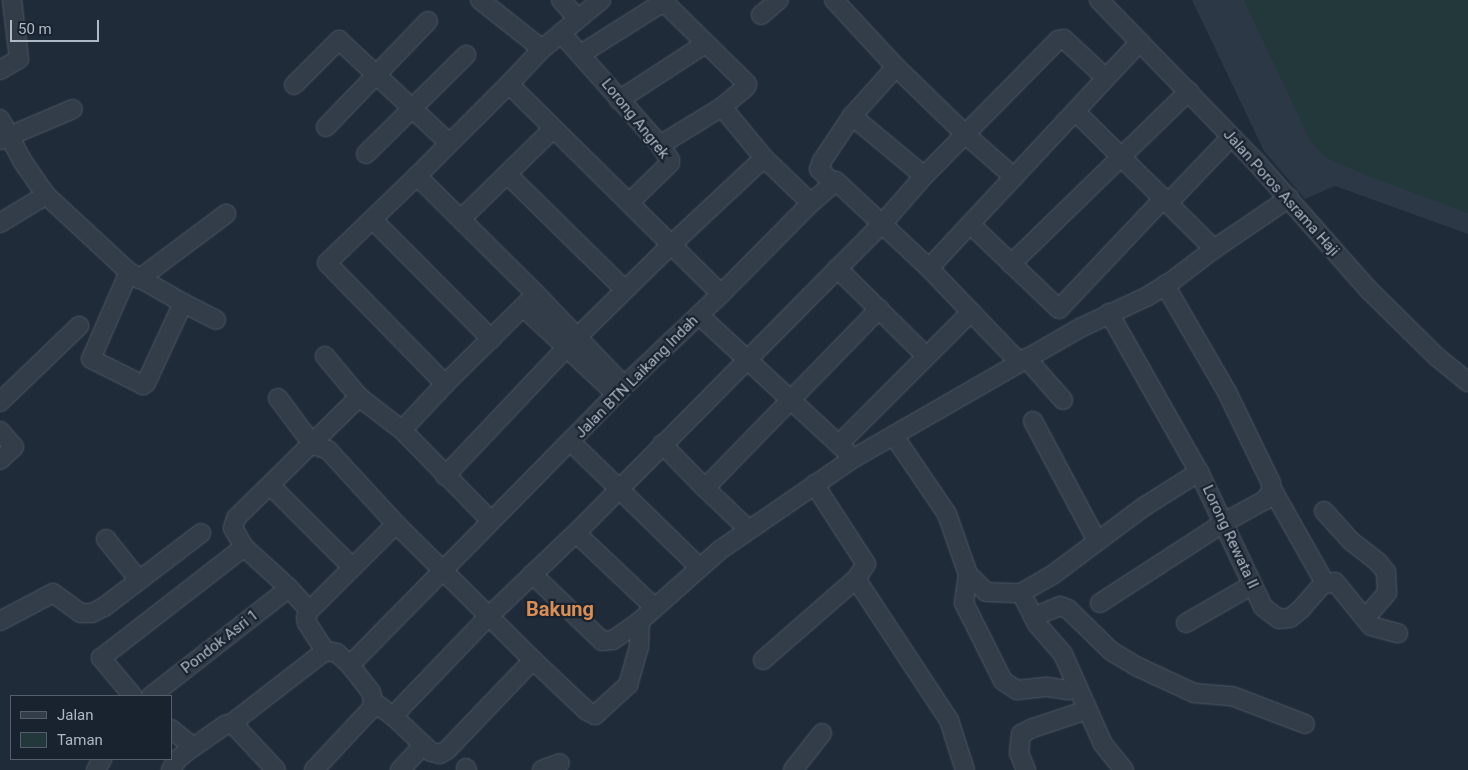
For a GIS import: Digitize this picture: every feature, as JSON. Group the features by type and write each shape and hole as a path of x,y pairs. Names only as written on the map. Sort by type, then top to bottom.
{"street":[{"path":"0,70 19,59 12,0"},
{"path":"480,0 542,49"},
{"path":"561,0 578,19"},
{"path":"445,384 327,263 373,220 542,49 601,0"},
{"path":"761,15 779,0"},
{"path":"834,0 896,67 966,135 1014,177"},
{"name":"Jalan Poros Asrama Haji","path":"1099,0 1189,91 1289,198 1368,289 1437,356 1468,382"},
{"path":"581,54 663,4 680,17 747,86 722,107 660,146"},
{"path":"326,126 428,21"},
{"name":"Lorong Angrek","path":"561,33 660,146 670,163 629,203"},
{"path":"393,716 489,616 576,533 662,444 882,224 924,176 1061,39 1064,39 1106,78"},
{"path":"294,85 339,40 449,142"},
{"path":"929,268 1140,42"},
{"path":"619,100 705,44"},
{"path":"366,154 466,55"},
{"path":"896,67 852,116 820,164 820,169 832,182 839,184 929,268 971,312 1063,400"},
{"path":"509,84 721,294"},
{"path":"1011,264 1189,91"},
{"path":"722,107 764,158 811,203"},
{"path":"4,138 73,109"},
{"path":"1076,112 1214,249"},
{"path":"852,116 924,176"},
{"path":"0,119 4,138 46,196 134,275 216,320"},
{"path":"461,219 553,129"},
{"path":"1059,309 1231,137"},
{"path":"445,476 625,290 764,158"},
{"path":"506,174 625,290"},
{"path":"417,176 536,294 572,343"},
{"name":"Jalan BTN Laikang Indah","path":"350,665 620,390 721,294 832,182"},
{"path":"0,222 46,196"},
{"path":"532,574 602,641 613,640 640,621 748,528 814,484 854,458 1022,360 1109,313 1148,296 1289,198"},
{"path":"183,303 146,383 140,384 93,362 91,357 134,275 226,214"},
{"path":"373,220 491,339"},
{"path":"970,224 1080,328"},
{"path":"837,268 926,356"},
{"path":"1165,285 1227,392 1271,483 1272,490 1326,583 1335,582 1340,586 1375,629 1398,634"},
{"path":"402,430 445,384 536,294"},
{"path":"523,307 572,343 620,390"},
{"path":"705,488 880,309"},
{"path":"839,444 971,312"},
{"name":"Lorong Rewata II","path":"1109,313 1199,472 1263,607 1273,616 1285,620 1301,609 1326,583"},
{"path":"699,315 854,458"},
{"path":"0,402 80,326"},
{"path":"325,356 359,398 402,430 491,521"},
{"path":"278,398 313,445 328,450 396,524 587,711 595,715 628,685 639,647 640,621"},
{"path":"308,612 307,608 289,588 244,547 233,528 233,523 359,398"},
{"path":"1033,421 1097,541"},
{"path":"0,430 14,447 0,460"},
{"path":"894,436 946,514 968,574 986,592 1021,593 1051,576 1097,541 1199,472"},
{"path":"571,442 700,568"},
{"path":"662,444 748,528"},
{"path":"764,660 856,578 864,568 865,560 814,484"},
{"path":"270,485 352,567"},
{"path":"1100,603 1223,523 1265,500 1272,490"},
{"path":"1324,511 1351,542 1378,562 1386,572 1387,593 1365,618"},
{"path":"325,651 308,623 306,618 308,612 396,524"},
{"path":"0,621 54,593 81,613 92,613 104,607 138,579 201,533"},
{"path":"576,533 654,607"},
{"path":"106,539 138,579"},
{"path":"132,695 101,658 244,547"},
{"path":"968,574 964,602 1003,681 1017,690 1048,687 1068,690 1078,688"},
{"path":"856,578 949,720 965,770"},
{"path":"1186,622 1252,585"},
{"name":"Pondok Asri 1","path":"153,695 289,588"},
{"path":"1021,593 1033,617 1063,654 1086,710 1103,744 1124,770"},
{"path":"1033,617 1060,606 1068,609 1111,651 1138,666 1194,693 1232,696 1305,724"},
{"path":"171,770 177,760 193,747 225,725 232,723 325,651 337,653 350,665 371,692 373,702 371,709"},
{"path":"314,770 371,709 379,706 393,716 431,752 444,753 533,660"},
{"path":"1026,770 1019,753 1021,734 1086,710"},
{"path":"232,723 274,770"},
{"path":"172,730 193,747"},
{"path":"793,770 822,733"},
{"path":"400,770 423,745"},
{"path":"542,770 560,763"}],"shaded area":[{"path":"1192,0 1468,0 1468,234 1335,186 1305,199 1264,151"}],"green space":[{"path":"1244,0 1468,0 1468,213 1368,176 1325,157 1310,140"}],"district":[{"name":"Bakung","path":"560,609"}]}
